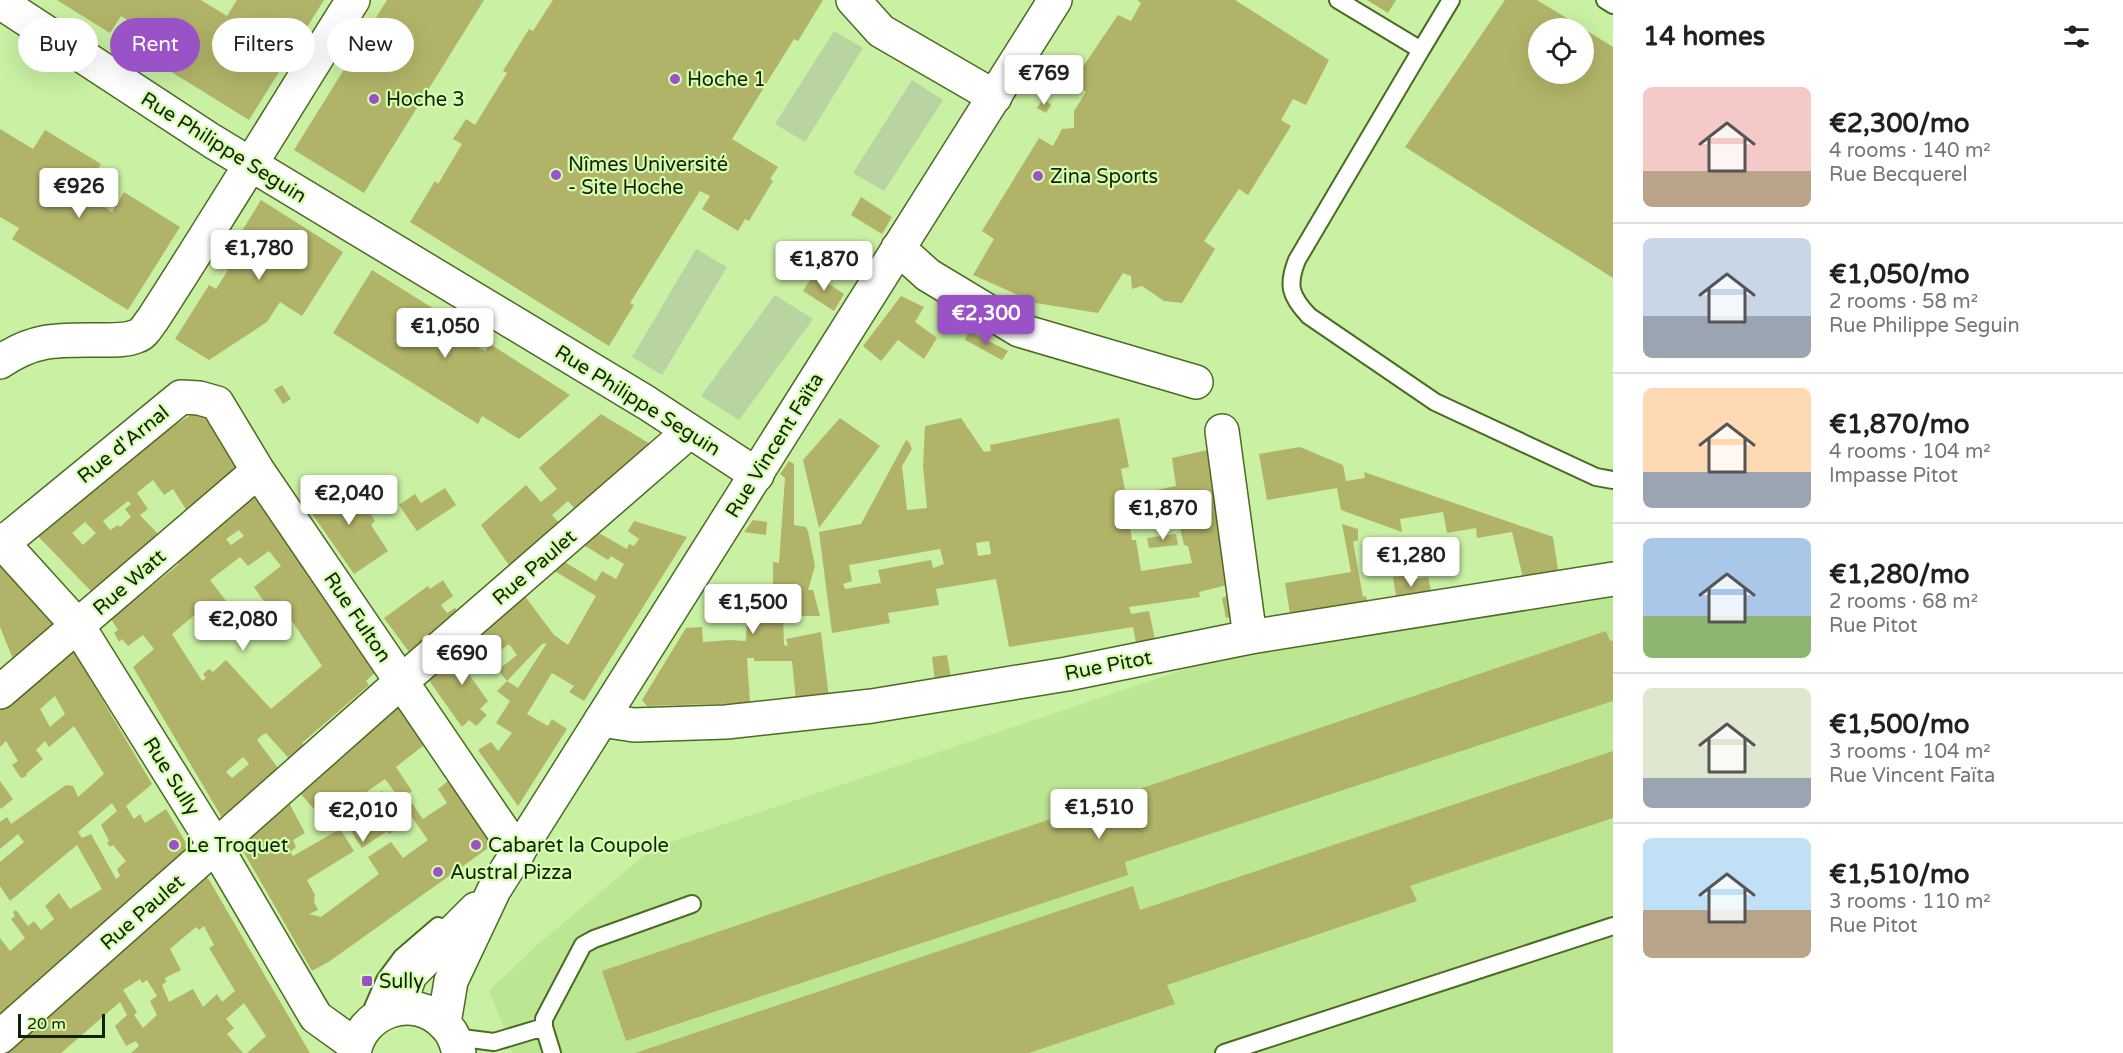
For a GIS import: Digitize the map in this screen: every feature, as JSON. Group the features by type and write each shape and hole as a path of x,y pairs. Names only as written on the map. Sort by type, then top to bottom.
{"street":[{"path":"0,362 17,351 39,343 59,340 126,340 140,336 172,290 353,0"},
{"path":"853,0 881,31 995,97"},
{"name":"Rue Vincent Faïta","path":"452,1038 451,981 494,890 1055,0"},
{"name":"Rue Philippe Seguin","path":"0,2 250,164 647,403 757,475"},
{"path":"898,248 928,275 1019,330 1196,382"},
{"name":"Rue d'Arnal","path":"2,542 181,397 199,398 217,403 258,471"},
{"path":"1222,430 1250,637"},
{"name":"Rue Paulet","path":"0,1037 402,681 690,431"},
{"name":"Rue Fulton","path":"258,471 518,853"},
{"name":"Rue Watt","path":"0,692 258,471"},
{"name":"Rue Sully","path":"2,542 78,626 216,847 316,1017 358,1042"},
{"name":"Rue Pitot","path":"601,720 634,725 726,722 872,706 1067,674 1250,637 1613,579"},
{"name":"Rue Vincent Faïta","path":"399,1007 411,975 494,890"},
{"path":"358,1042 375,1017 399,1007 415,1008 431,1013 452,1038"}],"lane":[{"path":"1338,0 1421,50"},
{"path":"1451,0 1297,260 1291,277 1292,293 1309,316 1436,402 1596,477 1613,480"},
{"path":"1605,0 1613,5"},
{"path":"358,1042 385,980 402,957 447,918 494,890"},
{"path":"552,1053 544,1027 544,1019 584,945 594,939 692,904"},
{"path":"1224,1053 1613,926"},
{"path":"452,1038 494,1042 544,1027"}],"shaded area":[{"path":"834,31 863,48 805,142 775,124"},
{"path":"912,80 943,100 884,191 853,173"},
{"path":"696,249 727,267 662,375 632,357"},
{"path":"775,295 813,319 739,420 701,396"},
{"path":"1613,597 1613,1053 512,1053 508,1037 489,991 536,946 653,848 1207,662"}],"building":[{"path":"57,0 201,0 227,16 237,0 324,0 313,18 212,18 212,72 279,72 249,120 171,72 200,72 200,18 124,18 121,16 110,18 110,33 98,26 98,18 86,18"},
{"name":"Hoche 3","path":"387,0 484,0 364,193 294,150 342,72 414,72 414,18 376,18"},
{"name":"Nîmes Université - Site Hoche","path":"553,0 823,0 798,41 794,39 732,139 778,167 770,179 773,181 749,221 745,219 738,231 702,209 710,196 700,191 630,303 634,305 609,346 410,222 435,181 438,184 462,144 453,139 466,119 475,125 507,73 503,71 529,29 533,31"},
{"path":"1137,0 1235,0 1329,60 1306,105 1293,99 1281,120 1291,126 1248,195 1239,189 1204,241 1215,249 1182,303 1164,301 1142,286 1132,289 1131,276 1123,273 1098,313 1036,303 973,275 994,239 982,231 1039,138 1053,146 1062,129 1074,128 1074,111 1086,92 1074,80 1118,15 1131,21 1141,3"},
{"path":"1367,0 1396,0 1388,13"},
{"path":"1505,0 1537,0 1567,18 1528,18 1528,84 1594,84 1594,35 1613,47 1613,278 1405,147"},
{"path":"1044,99 1051,105 1046,113 1037,108"},
{"path":"0,129 33,149 45,130 101,164 82,193 112,212 124,192 180,227 128,310 12,239 19,228 0,217"},
{"path":"861,197 892,217 882,234 851,215"},
{"path":"261,200 343,252 302,316 280,302 267,322 209,360 175,339 209,285 216,289 228,270 221,265"},
{"path":"372,270 453,321 448,329 460,335 463,331 477,340 474,345 485,351 490,344 570,395 519,439 482,416 478,424 333,333"},
{"path":"814,274 844,294 834,311 803,291"},
{"path":"901,296 924,307 915,322 937,338 924,359 898,340 881,361 863,346"},
{"path":"969,331 1008,351 1002,360 965,340"},
{"path":"282,385 291,399 283,404 274,390"},
{"path":"200,409 240,468 187,511 173,489 164,495 153,480 144,487 137,493 148,509 140,515 159,535 91,591 32,530 158,436","holes":["128,501 131,504 125,509 131,517 120,527 118,525 110,530 103,521","85,522 96,533 83,545 72,533"]},
{"path":"601,414 655,447 579,514 568,501 552,515 563,527 513,571 481,525 526,485 541,502 557,489 539,468"},
{"path":"840,418 880,446 819,528 803,460"},
{"path":"961,418 984,452 991,451 990,445 1119,418 1129,467 1121,469 1126,496 1176,486 1172,458 1212,449 1231,584 1199,592 1200,597 1129,607 1131,614 1149,611 1156,644 1137,648 1133,627 1009,647 996,579 936,589 939,605 888,613 890,623 832,633 819,532 861,524 906,440 912,449 902,466 907,510 927,508 923,466 925,426","holes":["1175,505 1184,545 1188,546 1192,563 1141,571 1136,540 1132,540 1129,522 1134,521 1134,514","989,541 991,554 978,556 976,543","940,549 944,564 933,568 931,560 878,570 881,583 845,589 843,584 852,581 849,565"]},
{"path":"1300,447 1343,465 1346,481 1365,478 1364,472 1553,537 1559,576 1524,582 1512,532 1477,538 1476,528 1447,533 1443,512 1400,519 1402,532 1341,510 1337,488 1267,500 1259,454"},
{"path":"789,461 794,464 794,525 806,527 808,531 815,566 808,590 813,590 820,616 783,616 784,645 788,646 786,639 821,632 829,698 796,701 792,661 754,661 754,658 747,658 750,703 647,706 642,700 686,628 702,627 703,642 746,641 748,596 773,598 773,562 779,563 785,478 780,474"},
{"path":"357,476 361,481 353,487 375,521 371,525 388,551 354,574 308,508"},
{"path":"445,488 456,505 417,531 399,505 415,494 421,503"},
{"path":"247,495 260,495 378,670 366,681 369,685 302,743 308,750 293,763 266,733 261,736 257,740 281,772 224,821 133,667 154,649 143,635 128,646 122,639 119,642 114,633 118,630 111,619 179,564 173,557","holes":["239,530 244,536 231,545 226,539","269,551 281,566 254,587 270,610 259,620 264,628 286,612 322,666 271,709 226,660 213,672 209,669 203,674 206,678 202,681 172,634 209,603 225,623 234,617 228,607 230,606 210,580 240,557 248,566","243,757 249,764 232,778 226,772"]},
{"path":"753,520 767,522 766,535 744,532"},
{"path":"634,521 687,537 584,701 569,692 574,686 552,673 527,714 548,726 552,719 567,729 518,806 478,750 491,742 498,751 512,733 496,723 510,701 497,691 507,681 498,670 517,655 509,644 495,654 481,633 524,595 554,635 568,645 596,596 553,570 563,561 596,581 602,571 616,579 624,564 611,556 608,560 582,544 597,532 627,549 629,544 634,546 639,539 628,531","holes":["547,643 518,688 507,681 542,644"]},
{"path":"1342,524 1358,529 1358,540 1353,542 1363,597 1366,596 1368,607 1291,620 1285,583 1351,572"},
{"path":"1176,534 1178,545 1149,548 1147,538"},
{"path":"1388,539 1405,545 1405,550 1390,553"},
{"path":"0,561 59,620 13,659 0,627"},
{"path":"1409,575 1410,580 1428,577 1432,596 1397,602 1393,577"},
{"path":"443,580 453,596 441,605 447,613 455,608 460,615 412,656 384,618 428,586 430,589"},
{"path":"1233,594 1237,616 1226,618 1222,598"},
{"path":"1606,631 1610,641 1613,640 1613,701 1125,862 1128,875 626,1041 602,971"},
{"path":"476,638 488,655 479,661 476,659 465,669 488,701 480,709 487,715 476,726 469,720 462,727 428,679"},
{"path":"70,645 152,784 126,806 134,819 140,814 145,823 166,809 192,853 0,1017 0,938 10,951 25,938 11,919 15,916 13,912 16,910 28,926 34,921 41,930 54,919 45,906 59,893 70,909 102,889 77,845 10,901 0,886 0,862 24,842 18,834 0,849 0,822 7,817 11,824 66,785 73,786 78,797 104,774 74,726 49,747 45,741 36,750 43,759 26,774 27,776 21,778 12,765 18,761 6,741 0,747 0,704","holes":["55,696 65,714 50,727 40,709","112,803 117,811 101,825 109,841 107,843 110,847 113,845 126,861 117,869 120,876 116,879 91,834 82,838 78,832"]},
{"path":"947,655 951,678 935,681 932,657"},
{"path":"401,703 428,742 396,767 412,791 406,795 423,819 447,803 438,789 453,777 498,841 330,961 312,971 239,844 288,801 305,833 293,840 296,847 290,852 293,856 340,829 354,851 307,880 315,895 314,902 318,910 309,914 321,917 379,874 368,857 391,842 403,858 428,840 406,809 388,822 394,831 389,834 387,831 362,848 342,818 382,791 392,805 400,799 385,779 337,813 341,816 329,826 299,792"},
{"path":"1613,751 1613,818 1410,886 1417,901 1167,985 1175,1004 1029,1053 635,1053 1133,886 1140,910"},
{"path":"0,781 13,799 1,809 0,807"},
{"path":"205,873 310,1053 247,1053 266,1036 244,1003 226,1019 234,1028 227,1034 243,1053 131,1053 139,1046 136,1041 126,1046 115,1026 127,1015 120,1002 61,1053 0,1053","holes":["204,926 214,945 209,948 235,991 222,1002 217,994 203,1007 193,989 169,1002 162,985 166,982 165,978 181,970 170,949 196,927 199,930","140,979 142,983 147,980 157,996 150,1001 157,1015 143,1028 134,1015 137,1012 123,990"]}],"place":[{"name":"Hoche 1","path":"675,79"},
{"name":"Hoche 3","path":"374,99"},
{"name":"Nîmes Université - Site Hoche","path":"556,175"},
{"name":"Zina Sports","path":"1038,176"},
{"name":"Le Troquet","path":"174,845"},
{"name":"Cabaret la Coupole","path":"476,845"},
{"name":"Austral Pizza","path":"438,872"},
{"name":"Sully","path":"367,981"}]}
